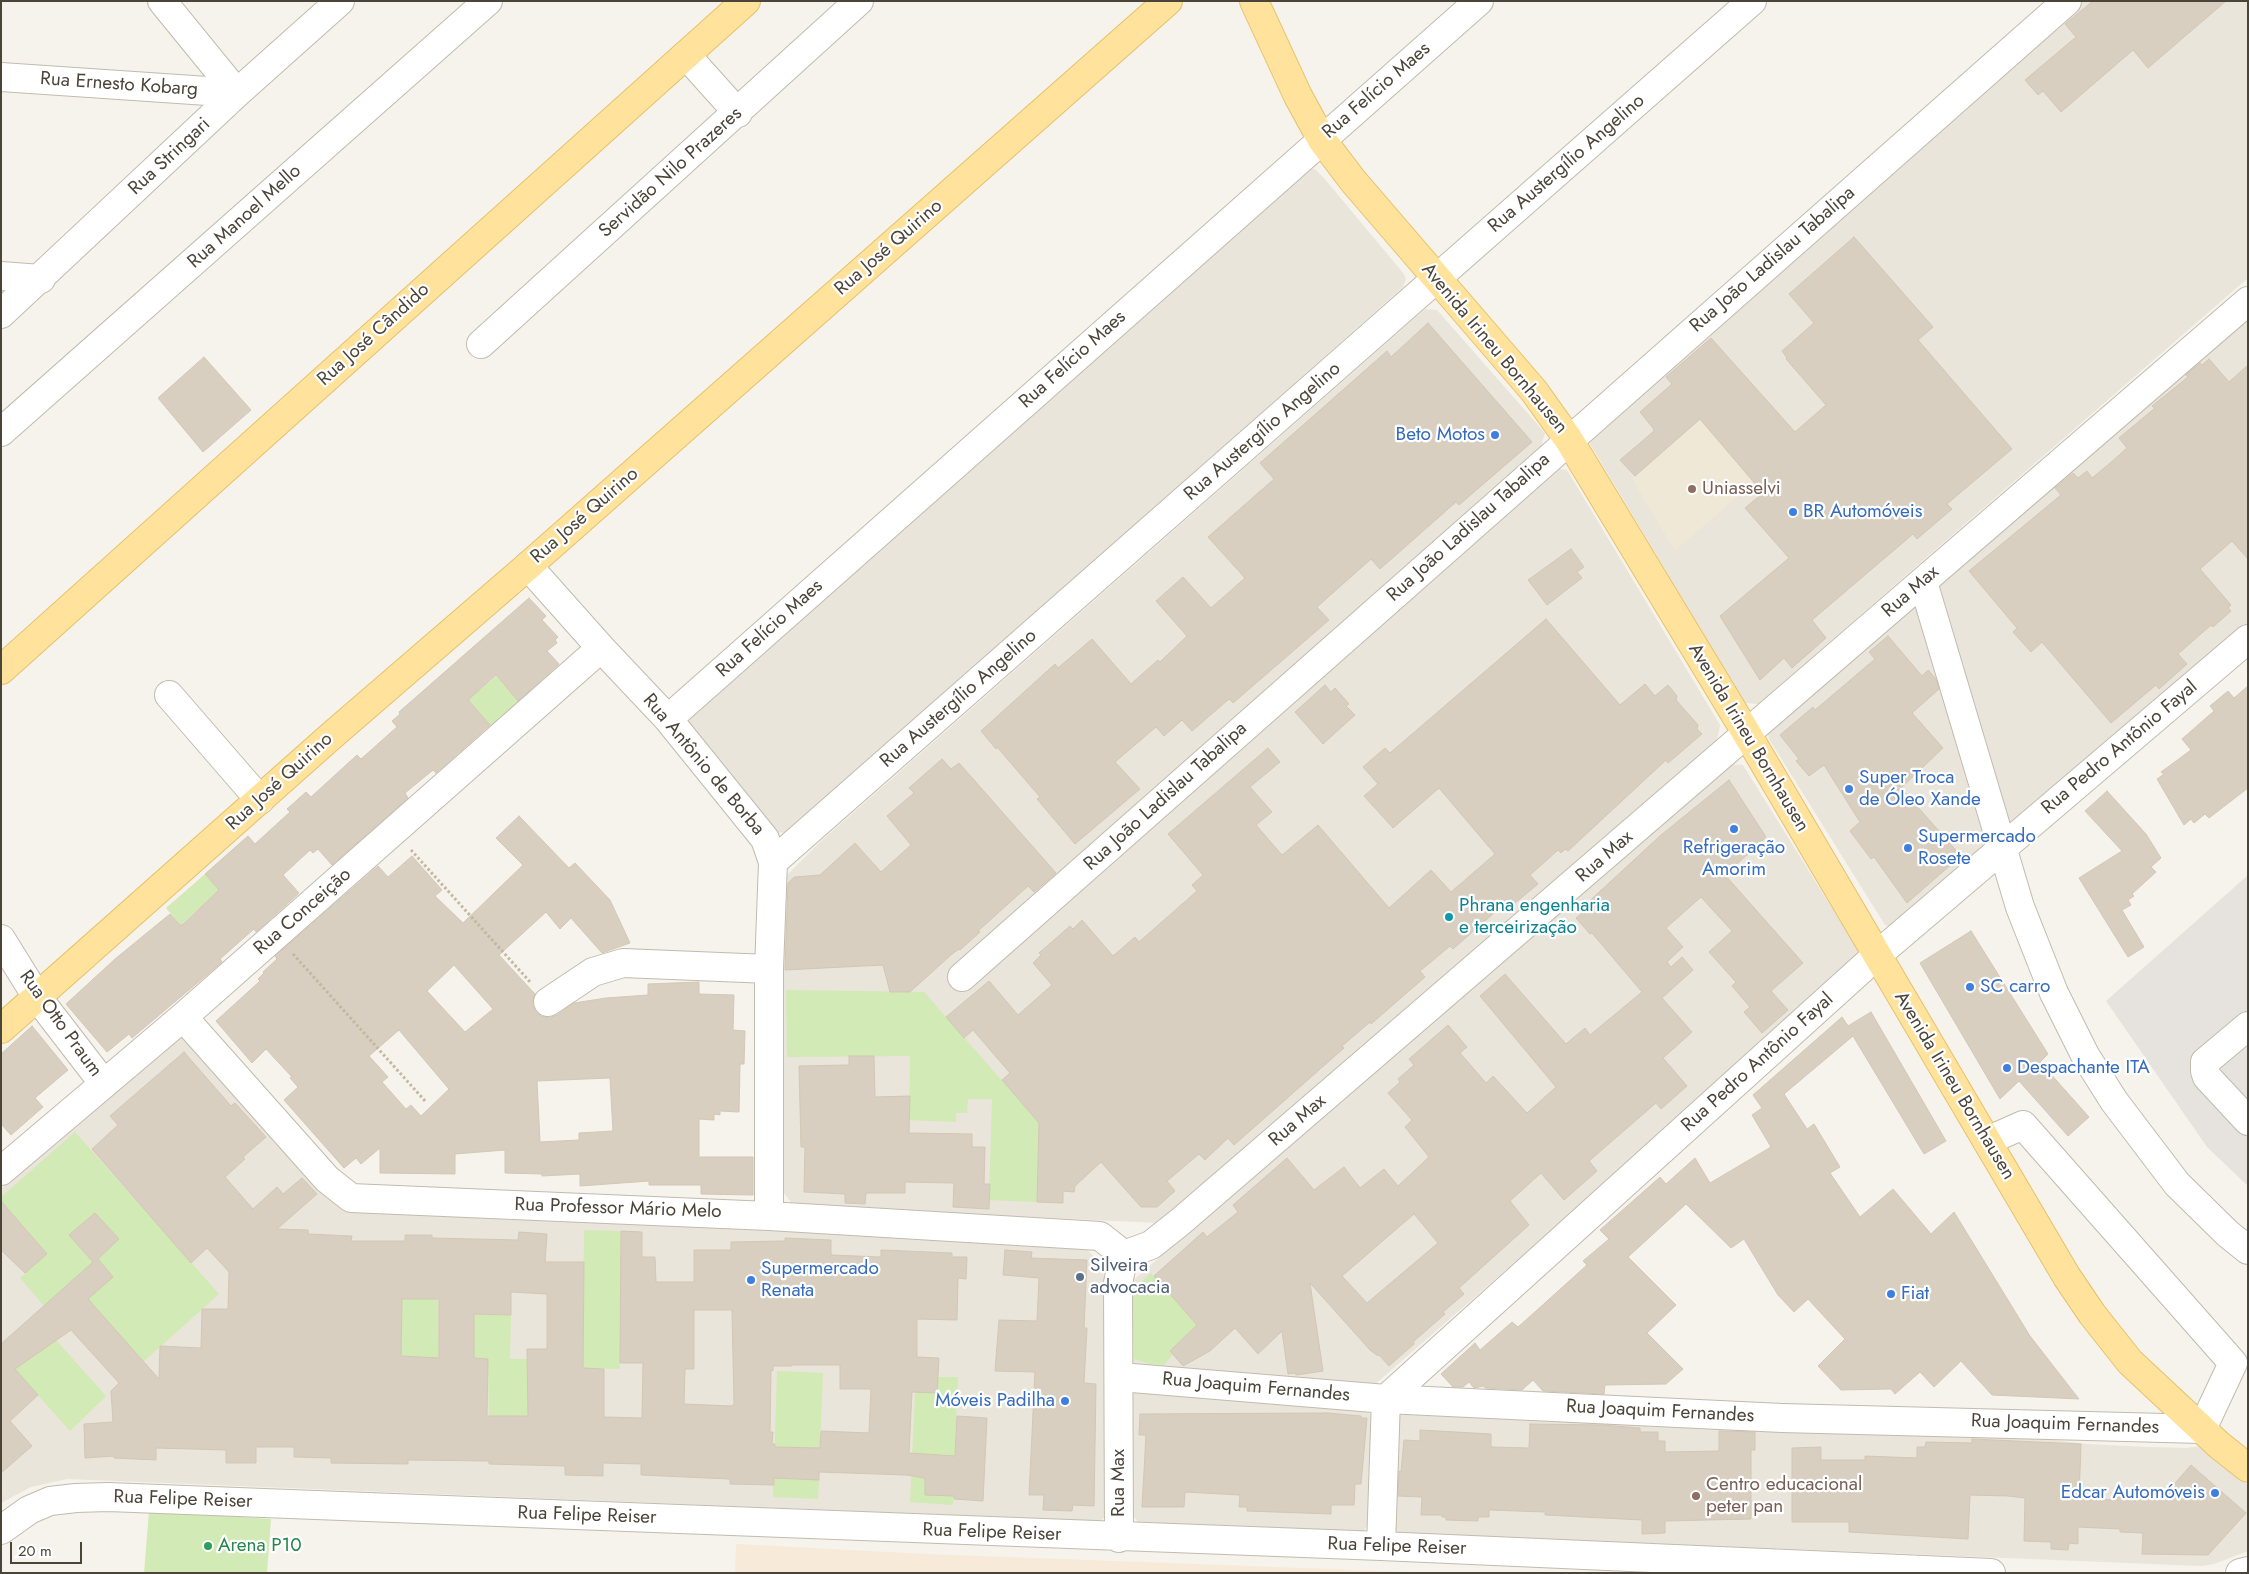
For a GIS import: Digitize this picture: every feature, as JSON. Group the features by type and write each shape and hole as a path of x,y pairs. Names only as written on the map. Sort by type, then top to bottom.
{"main road":[{"name":"Rua José Cândido","path":"1,670 746,1"},
{"name":"Rua José Quirino","path":"1,1029 1168,1"},
{"name":"Avenida Irineu Bornhausen","path":"1254,1 1298,96 1322,140 1354,182 1534,391 1569,440 1747,734 1876,956 2067,1277 2108,1337 2130,1362 2202,1429 2248,1468"}],"street":[{"name":"Rua Stringari","path":"1,314 238,93 340,1"},
{"name":"Rua Manoel Mello","path":"1,432 488,1"},
{"name":"Servidão Nilo Prazeres","path":"481,344 860,1"},
{"name":"Rua Felício Maes","path":"668,719 1479,1"},
{"name":"Rua Austergílio Angelino","path":"774,862 1752,1"},
{"name":"Rua João Ladislau Tabalipa","path":"962,977 2067,1"},
{"path":"173,5 238,93"},
{"path":"686,55 738,113"},
{"name":"Rua Ernesto Kobarg","path":"1,77 238,93"},
{"path":"1,276 41,278"},
{"name":"Rua Max","path":"1119,1538 1120,1377 1118,1283 1124,1255 1151,1245 1180,1222 2248,301"},
{"name":"Rua Antônio de Borba","path":"528,566 668,719 765,839 774,862 770,969 770,1216"},
{"path":"1923,582 2020,907 2054,993 2085,1055 2114,1101 2177,1184 2228,1234 2248,1250"},
{"name":"Rua Pedro Antônio Fayal","path":"1386,1399 1876,956 2248,639"},
{"name":"Rua Conceição","path":"1,1171 183,1017 601,648"},
{"path":"170,695 260,800"},
{"name":"Rua Otto Praum","path":"1,939 37,997 104,1084"},
{"path":"548,1002 593,972 623,964 770,969"},
{"name":"Rua Professor Mário Melo","path":"183,1017 327,1179 350,1198 770,1216 1100,1236 1124,1255"},
{"path":"2248,1026 2205,1062 2205,1071 2208,1077 2248,1120"},
{"path":"1987,1141 2023,1125 2233,1363 2202,1429"},
{"name":"Rua Joaquim Fernandes","path":"1120,1377 1386,1399 1782,1418 2202,1429"},
{"path":"1381,1546 1386,1399"},
{"name":"Rua Felipe Reiser","path":"1,1530 29,1510 50,1501 108,1497 1119,1538 1381,1546 1991,1573"},
{"path":"2240,1573 2248,1571"}],"path":[{"path":"394,831 548,1002"},
{"path":"276,934 426,1102"}],"shaded area":[{"path":"2078,1 2248,1 2248,278 1758,704 1745,703 1590,444 1590,437"},
{"path":"1299,169 1315,169 1323,177 1404,274 1406,279 1403,287 787,833 775,832 686,720"},
{"path":"1425,309 1437,310 1545,433 1540,449 947,977 962,993 1553,468 1567,470 1720,725 1717,740 1165,1220 1158,1223 794,1206 783,1192 777,893 784,878 820,842"},
{"path":"2248,313 2248,622 1897,928 1885,925 1769,739 1768,732"},
{"name":"Uniasselvi","path":"1701,419 1754,482 1675,551 1632,479"},
{"path":"1728,764 1743,765 1858,950 1855,965 1373,1386 1136,1367 1129,1363 1130,1283"},
{"path":"2248,875 2248,1186 2207,1147 2106,1001"},
{"path":"183,1036 323,1185 1074,1244 1087,1250 1097,1259 1106,1281 1106,1516 1100,1521 67,1479 31,1487 1,1503 1,1189 177,1037"},
{"path":"1136,1389 1366,1408 1372,1418 1368,1525 1363,1531 1138,1522 1131,1513 1131,1392"},
{"path":"1405,1413 1520,1420 2038,1438 2087,1444 2148,1447 2187,1448 2200,1446 2204,1447 2248,1485 2248,1551 2214,1564 2201,1566 1397,1533 1395,1532 1399,1416"},
{"path":"736,1544 926,1554 1438,1573 735,1573"}],"green space":[{"path":"496,676 520,703 492,728 460,692 481,689"},
{"path":"205,874 219,890 183,923 194,936 191,938 166,908"},
{"path":"786,990 924,992 1055,1141 1039,1141 1037,1202 989,1200 992,1099 968,1099 967,1113 956,1113 956,1122 909,1120 910,1056 787,1057"},
{"path":"75,1132 219,1294 143,1362 72,1281 45,1307 20,1278 42,1258 24,1236 28,1231 1,1201 1,1197"},
{"path":"584,1230 621,1231 620,1369 583,1368"},
{"path":"1151,1273 1187,1314 1213,1292 1212,1312 1170,1351 1173,1354 1164,1365 1149,1364 1134,1359 1132,1298 1134,1289"},
{"path":"402,1299 438,1299 439,1358 401,1356"},
{"path":"474,1314 511,1315 510,1359 527,1359 528,1416 502,1416 489,1426 488,1359 474,1358"},
{"path":"56,1340 106,1396 70,1431 12,1366"},
{"path":"777,1371 823,1373 820,1448 796,1448 819,1480 818,1499 773,1497"},
{"path":"938,1377 958,1377 954,1478 949,1477 950,1455 930,1454 929,1473 926,1473 925,1494 953,1496 953,1505 910,1502 915,1392 937,1393"},
{"name":"Arena P10","path":"149,1511 271,1519 267,1573 144,1573"}],"building":[{"path":"2093,1 2226,1 2148,68 2133,50 2061,112 2043,91 2038,95 2025,80 2076,37 2065,24"},
{"path":"1854,237 1933,327 1918,340 2012,449 1947,504 1952,509 1917,539 1913,534 1812,620 1826,638 1792,668 1784,658 1760,680 1720,616 1789,558 1745,508 1763,493 1700,419 1635,476 1620,460 1654,431 1640,412 1672,384 1666,377 1711,338 1795,432 1826,405 1786,359 1782,351 1814,323 1789,294"},
{"path":"1428,323 1532,442 1459,505 1456,502 1380,569 1371,559 1317,607 1329,620 1233,703 1229,699 1192,731 1182,720 1164,736 1156,727 1115,762 1140,789 1075,844 1037,799 1040,797 981,731 1055,664 1058,668 1092,639 1131,684 1158,660 1160,662 1187,636 1156,601 1183,577 1211,608 1245,578 1208,537 1274,479 1260,463 1387,351 1391,357"},
{"path":"204,357 251,410 203,452 158,398"},
{"path":"2209,359 2229,382 2248,365 2248,559 2232,541 2200,569 2231,605 2228,608 2231,611 2213,627 2211,625 2178,654 2187,664 2159,689 2156,685 2111,723 2042,642 2031,652 2013,632 2017,628 1969,571 2061,495 2055,488 2073,473 2078,478 2087,471 2092,478 2109,464 2127,448 2119,438 2155,408 2152,406 2188,377 2186,375 2200,363 2202,365"},
{"path":"1571,549 1584,567 1577,572 1582,578 1547,605 1528,580"},
{"path":"529,598 546,616 542,620 558,637 555,640 557,643 547,651 559,664 518,701 496,675 468,700 490,725 436,773 433,770 405,793 408,798 332,865 318,849 313,853 310,850 283,875 299,893 256,932 254,929 220,959 222,962 132,1038 129,1034 107,1052 66,1004 115,959 170,914 181,926 219,890 205,874 248,836 255,844 290,812 287,809 306,792 311,797 357,755 361,759 397,727 392,721 400,714 399,712"},
{"path":"1546,619 1620,705 1645,684 1655,696 1668,685 1677,696 1676,700 1698,725 1697,729 1702,734 1668,763 1666,760 1568,851 1565,849 1561,853 1558,850 1530,875 1538,884 1515,903 1511,898 1453,949 1450,946 1420,971 1425,977 1371,1024 1370,1022 1342,1046 1344,1048 1234,1145 1228,1138 1205,1160 1199,1154 1167,1181 1175,1191 1157,1207 1141,1207 1101,1162 1075,1186 1074,1192 1063,1191 1063,1203 1037,1202 1039,1123 1002,1080 1010,1073 973,1030 964,1038 946,1017 989,981 1018,1015 1052,985 1033,963 1041,955 1039,953 1070,926 1073,929 1082,920 1113,956 1135,937 1139,942 1197,891 1192,885 1203,875 1168,834 1268,748 1280,762 1250,787 1272,812 1256,825 1282,855 1318,825 1389,908 1431,870 1451,892 1495,854 1439,788 1393,828 1364,796 1378,784 1363,767 1385,748 1390,753"},
{"path":"1888,636 1922,676 1928,670 1936,679 1939,689 1912,713 1943,748 1901,788 1961,856 1907,903 1874,857 1871,859 1850,831 1860,822 1824,765 1809,776 1796,761 1799,759 1780,735 1813,707 1815,710 1875,659 1869,652"},
{"path":"1325,685 1331,692 1335,688 1349,704 1346,706 1355,715 1323,744 1295,712"},
{"path":"2248,686 2248,788 2209,818 2205,814 2194,823 2191,819 2184,825 2157,779 2164,774 2161,772 2191,750 2182,739 2214,711 2210,706 2228,691 2234,698"},
{"path":"942,759 951,769 959,763 1056,873 1034,892 1028,886 960,950 952,954 910,992 890,992 883,965 785,970 788,883 794,877 820,875 855,843 881,872 911,845 887,816 914,793 909,788"},
{"path":"1729,780 1766,837 1725,875 1803,963 1771,991 1788,1010 1762,1033 1744,1012 1750,1007 1732,986 1736,982 1709,952 1732,931 1701,897 1666,928 1683,947 1667,962 1671,967 1682,957 1693,970 1662,998 1692,1032 1663,1058 1687,1086 1661,1109 1656,1103 1589,1161 1597,1171 1564,1200 1541,1173 1510,1201 1529,1225 1459,1288 1464,1294 1443,1312 1445,1314 1413,1342 1414,1344 1389,1366 1379,1355 1370,1350 1310,1283 1323,1371 1296,1375 1295,1373 1288,1374 1282,1331 1258,1354 1235,1328 1210,1351 1183,1366 1170,1351 1197,1325 1154,1276 1203,1232 1207,1237 1238,1212 1233,1205 1287,1158 1314,1190 1344,1167 1360,1188 1384,1169 1398,1186 1429,1157 1405,1127 1412,1120 1388,1093 1400,1082 1398,1079 1414,1065 1409,1059 1448,1025 1467,1047 1460,1053 1486,1083 1493,1076 1527,1113 1556,1087 1480,996 1505,974 1566,1044 1585,1028 1590,1035 1642,992 1592,933 1590,934 1576,918 1586,910 1583,907 1661,835","holes":["1414,1214 1438,1243 1367,1303 1342,1276"]},
{"path":"2107,791 2146,834 2161,858 2151,867 2156,872 2132,894 2134,896 2128,900 2131,905 2122,910 2144,947 2128,957 2079,878 2122,851 2085,811"},
{"path":"519,816 569,868 575,863 610,900 630,943 602,953 571,918 560,929 546,912 499,955 535,994 532,1003 535,1011 541,1016 549,1018 557,1015 574,1003 606,998 648,995 648,984 699,982 699,994 734,995 733,1030 745,1031 744,1064 740,1064 739,1112 720,1111 720,1115 714,1114 714,1120 699,1119 699,1157 753,1157 753,1195 701,1194 701,1185 649,1185 649,1181 580,1186 580,1174 542,1176 542,1174 505,1173 505,1150 455,1154 455,1174 380,1173 380,1148 361,1164 356,1158 344,1168 284,1100 298,1087 290,1078 292,1077 266,1049 252,1063 216,1021 260,981 258,979 263,972 277,959 275,956 378,866 388,877 412,856 442,890 435,896 463,923 523,865 496,838","holes":["454,965 493,1009 465,1032 427,991","399,1030 449,1089 421,1116 411,1105 406,1109 382,1082 388,1077 369,1056","610,1078 613,1131 579,1133 579,1140 540,1142 537,1081"]},
{"path":"1971,931 2048,1054 2040,1062 2089,1117 2068,1136 2019,1081 2000,1099 1920,963"},
{"path":"1871,1012 1946,1141 1924,1154 1853,1036 1784,1094 1807,1129 1814,1124 1840,1167 1830,1173 1860,1217 1893,1189 1931,1234 1954,1212 2030,1336 2079,1399 1992,1395 1961,1361 1934,1387 1920,1372 1895,1394 1891,1389 1841,1390 1818,1366 1845,1339 1808,1299 1794,1312 1778,1295 1744,1239 1731,1248 1686,1204 1628,1257 1676,1305 1647,1333 1683,1369 1666,1384 1605,1385 1604,1394 1543,1391 1533,1380 1522,1390 1485,1388 1484,1386 1474,1388 1469,1382 1463,1387 1453,1387 1441,1374 1475,1343 1480,1350 1512,1322 1518,1327 1536,1311 1587,1265 1583,1261 1609,1239 1600,1230 1660,1177 1666,1184 1695,1158 1710,1183 1771,1147 1752,1115 1762,1108 1753,1095 1842,1017 1848,1026"},
{"path":"32,1026 68,1070 35,1098 43,1107 11,1135 1,1124 1,1054"},
{"path":"184,1052 231,1106 235,1103 266,1137 243,1157 245,1159 225,1177 253,1209 277,1187 283,1194 302,1178 317,1194 277,1229 308,1230 308,1234 352,1236 351,1241 405,1241 405,1235 432,1235 432,1238 518,1240 519,1232 547,1234 545,1262 584,1262 583,1368 604,1369 604,1417 642,1418 643,1363 620,1363 621,1231 642,1232 642,1257 655,1257 656,1282 694,1282 694,1250 731,1250 731,1242 785,1241 785,1238 831,1240 831,1255 881,1257 881,1250 952,1253 952,1257 967,1257 966,1279 958,1278 957,1320 917,1319 917,1357 939,1358 937,1393 912,1392 909,1453 955,1456 957,1416 987,1418 983,1501 954,1499 954,1496 925,1495 925,1478 906,1475 819,1472 819,1480 774,1478 774,1485 730,1484 730,1479 641,1475 641,1464 603,1463 603,1476 565,1475 565,1466 489,1464 489,1461 408,1460 408,1464 331,1463 331,1458 294,1457 294,1447 256,1447 256,1463 226,1463 226,1450 156,1448 156,1460 114,1458 114,1456 85,1458 84,1424 113,1422 111,1391 119,1383 71,1330 15,1369 38,1395 10,1421 32,1446 1,1473 1,1344 93,1262 69,1235 95,1213 119,1239 98,1259 113,1277 88,1299 159,1379 160,1346 201,1348 202,1309 228,1309 229,1272 207,1248 191,1263 92,1149 118,1125 110,1116","holes":["511,1292 547,1294 547,1349 527,1349 528,1416 487,1416 488,1359 474,1358 474,1314 511,1315","402,1299 439,1299 439,1358 401,1356","694,1310 732,1310 734,1404 732,1406 684,1404 685,1369 694,1369","840,1365 840,1389 871,1389 869,1433 821,1431 820,1448 775,1447 775,1444 772,1444 773,1432 770,1432 771,1370 773,1371 773,1366"]},
{"path":"849,1056 874,1056 875,1097 910,1096 909,1133 972,1134 972,1147 985,1147 984,1184 990,1184 989,1209 953,1207 954,1183 905,1182 905,1193 866,1193 865,1204 845,1203 845,1194 804,1192 805,1147 801,1147 799,1066 849,1065"},
{"path":"1,1201 47,1254 25,1273 1,1250"},
{"path":"1005,1250 1032,1252 1031,1258 1087,1260 1084,1328 1087,1328 1084,1383 1096,1384 1094,1506 1073,1505 1072,1511 1043,1510 1044,1495 1029,1495 1035,1372 995,1371 999,1320 1037,1321 1039,1278 1003,1275"},
{"path":"1328,1413 1367,1418 1361,1484 1355,1484 1354,1505 1331,1505 1331,1514 1247,1511 1247,1507 1239,1507 1240,1495 1185,1492 1184,1507 1142,1507 1146,1435 1139,1435 1140,1414"},
{"path":"1530,1424 1603,1425 1640,1428 1640,1432 1658,1432 1658,1441 1665,1441 1665,1452 1719,1451 1719,1431 1755,1432 1755,1450 1751,1450 1751,1519 1665,1521 1665,1533 1642,1534 1642,1520 1545,1515 1545,1512 1489,1510 1489,1517 1478,1517 1478,1521 1446,1520 1446,1517 1442,1517 1442,1515 1421,1515 1422,1497 1398,1496 1399,1471 1401,1472 1404,1440 1420,1441 1420,1430 1491,1434 1491,1447 1529,1448"},
{"path":"1972,1439 2081,1444 2079,1499 2118,1500 2118,1497 2162,1498 2191,1465 2246,1513 2208,1555 2142,1554 2143,1533 2120,1532 2120,1529 2078,1527 2078,1544 2069,1543 2068,1550 2051,1549 2051,1542 2024,1541 2025,1498 2008,1496 1970,1495 1968,1539 1849,1532 1849,1522 1792,1522 1792,1448 1821,1447 1821,1460 1865,1460 1865,1456 1917,1458 1917,1447 1925,1447 1926,1442 1972,1443"}],"place":[{"name":"Beto Motos","path":"1495,435"},
{"name":"Uniasselvi","path":"1692,489"},
{"name":"BR Automóveis","path":"1793,512"},
{"name":"Super Troca de Óleo Xande","path":"1849,789"},
{"name":"Refrigeração Amorim","path":"1734,829"},
{"name":"Supermercado Rosete","path":"1908,848"},
{"name":"Phrana engenharia e terceirização","path":"1449,917"},
{"name":"SC carro","path":"1970,987"},
{"name":"Despachante ITA","path":"2007,1068"},
{"name":"Silveira advocacia","path":"1080,1277"},
{"name":"Supermercado Renata","path":"751,1280"},
{"name":"Fiat","path":"1891,1294"},
{"name":"Móveis Padilha","path":"1065,1401"},
{"name":"Edcar Automóveis","path":"2215,1493"},
{"name":"Centro educacional peter pan","path":"1696,1496"},
{"name":"Arena P10","path":"208,1546"}]}
